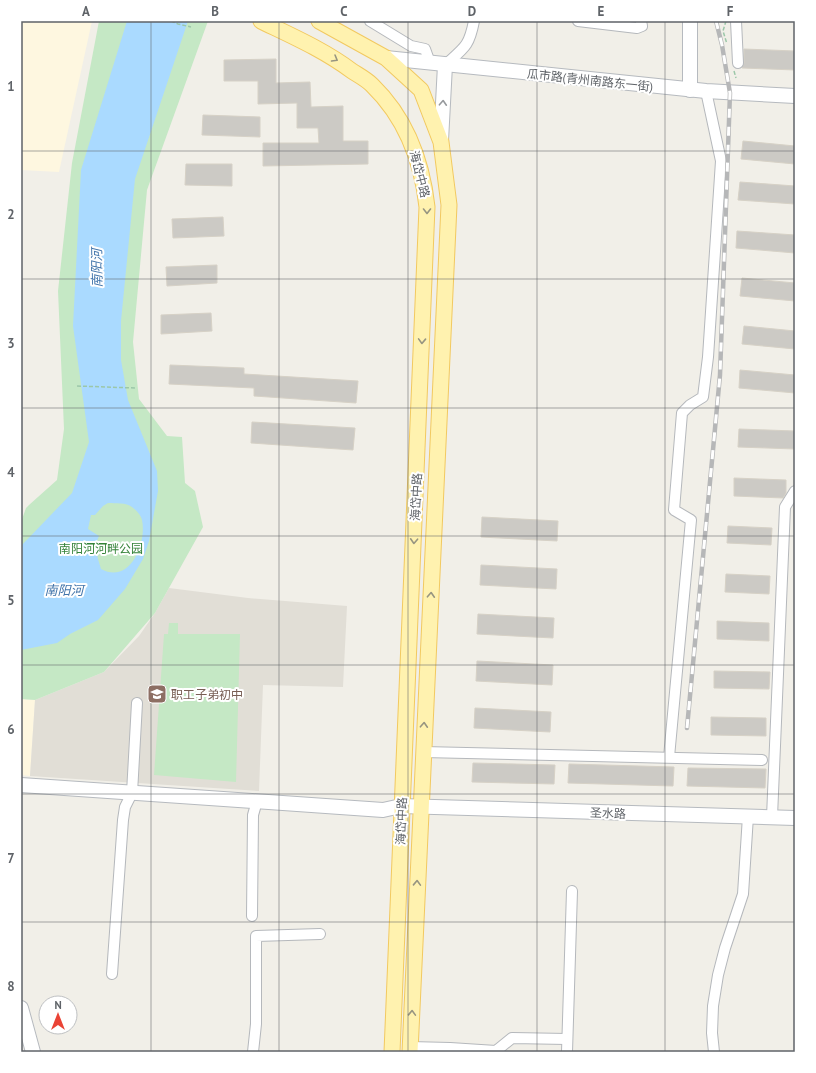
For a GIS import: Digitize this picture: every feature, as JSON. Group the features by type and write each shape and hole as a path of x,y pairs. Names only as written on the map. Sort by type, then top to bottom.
{"main road":[{"name":"海岱中路","path":"261,21 302,40 340,62 371,84 389,104 410,140 419,161 428,207 401,806 392,1052"},
{"name":"海岱中路","path":"319,21 386,58 422,90 440,142 449,205 410,1049"}],"street":[{"path":"370,21 411,46 425,49 430,63"},
{"path":"440,142 445,65 466,46 471,35 474,21"},
{"path":"578,21 637,28 642,26 642,21"},
{"path":"690,21 690,90"},
{"path":"736,21 738,63"},
{"name":"瓜市路(青州南路东一街)","path":"386,58 690,90 795,96"},
{"path":"669,757 691,520 674,510 682,414 690,405 704,397 719,206 721,161 706,91"},
{"path":"772,817 785,508 795,491"},
{"path":"112,974 123,820 125,807 132,793 137,703"},
{"path":"423,752 762,760"},
{"name":"圣水路","path":"21,785 383,810 401,806 795,818"},
{"path":"252,916 253,815 257,802"},
{"path":"714,1052 712,1033 713,1006 718,975 725,948 743,894 748,816"},
{"path":"567,1052 572,891"},
{"path":"253,1052 256,1024 256,936 320,934"},
{"path":"21,1008 33,1052"},
{"path":"410,1049 450,1048 496,1052 512,1038 567,1039"}],"path":[{"path":"171,21 191,27"},
{"path":"77,386 135,388"}],"shaded area":[{"path":"21,21 92,21 59,172 21,170"},
{"name":"职工子弟初中","path":"169,588 248,598 347,606 343,687 263,685 259,791 30,776 35,700 104,672 139,636 155,613"},
{"path":"21,699 35,700 30,776 21,775"}],"green space":[{"name":"南阳河河畔公园","path":"99,21 208,21 147,190 133,342 139,399 167,436 182,437 185,483 195,491 203,527 155,613 104,672 35,700 21,699 21,522 26,508 57,480 64,429 58,291 72,163"},
{"path":"169,623 178,623 178,634 240,634 236,782 154,775 164,634 168,634"}],"water":[{"name":"南阳河","path":"127,21 188,21 135,179 121,321 121,360 128,400 157,471 158,491 149,541 143,559 125,589 98,620 70,634 57,643 21,650 21,546 72,493 89,442 73,326 81,170","holes":["108,503 130,505 141,518 143,529 142,540 134,559 128,567 120,571 111,572 101,569 96,549 99,536 88,529 91,515 95,515"]}],"building":[{"path":"744,49 795,51 795,70 742,68 744,63"},
{"path":"276,59 276,83 310,82 311,107 343,106 343,141 368,141 368,164 263,166 263,143 319,143 318,128 297,128 297,103 258,104 258,81 224,81 224,60"},
{"path":"203,115 260,117 260,137 202,135"},
{"path":"743,141 795,146 795,164 741,159"},
{"path":"186,164 232,164 232,186 185,185"},
{"path":"740,182 795,186 795,204 738,200"},
{"path":"223,217 224,236 173,238 172,219"},
{"path":"737,231 795,235 795,253 736,248"},
{"path":"217,265 217,283 167,286 166,267"},
{"path":"742,278 795,283 795,301 740,296"},
{"path":"211,313 212,331 161,334 161,315"},
{"path":"744,326 795,331 795,349 742,344"},
{"path":"170,365 244,368 244,374 358,381 356,403 254,396 254,388 169,384"},
{"path":"740,370 795,375 795,393 739,388"},
{"path":"252,422 355,428 353,450 251,443"},
{"path":"739,429 795,431 795,449 738,447"},
{"path":"734,478 786,480 786,493 783,498 734,496"},
{"path":"482,517 558,521 557,541 481,537"},
{"path":"728,526 772,528 771,545 727,543"},
{"path":"481,565 557,569 556,589 480,585"},
{"path":"726,574 770,576 769,594 725,592"},
{"path":"478,614 554,618 553,638 477,634"},
{"path":"717,621 769,623 769,641 717,639"},
{"path":"477,661 553,665 552,685 476,681"},
{"path":"714,671 770,672 769,689 714,688"},
{"path":"475,708 551,712 550,732 474,728"},
{"path":"711,717 766,718 766,736 711,735"},
{"path":"473,763 555,765 554,784 472,782"},
{"path":"569,764 674,767 673,786 568,783"},
{"path":"688,768 766,769 765,788 687,786"}],"railway":[{"path":"687,728 720,375 730,93 722,45 716,21"}],"place":[{"name":"职工子弟初中","path":"157,694"}]}
